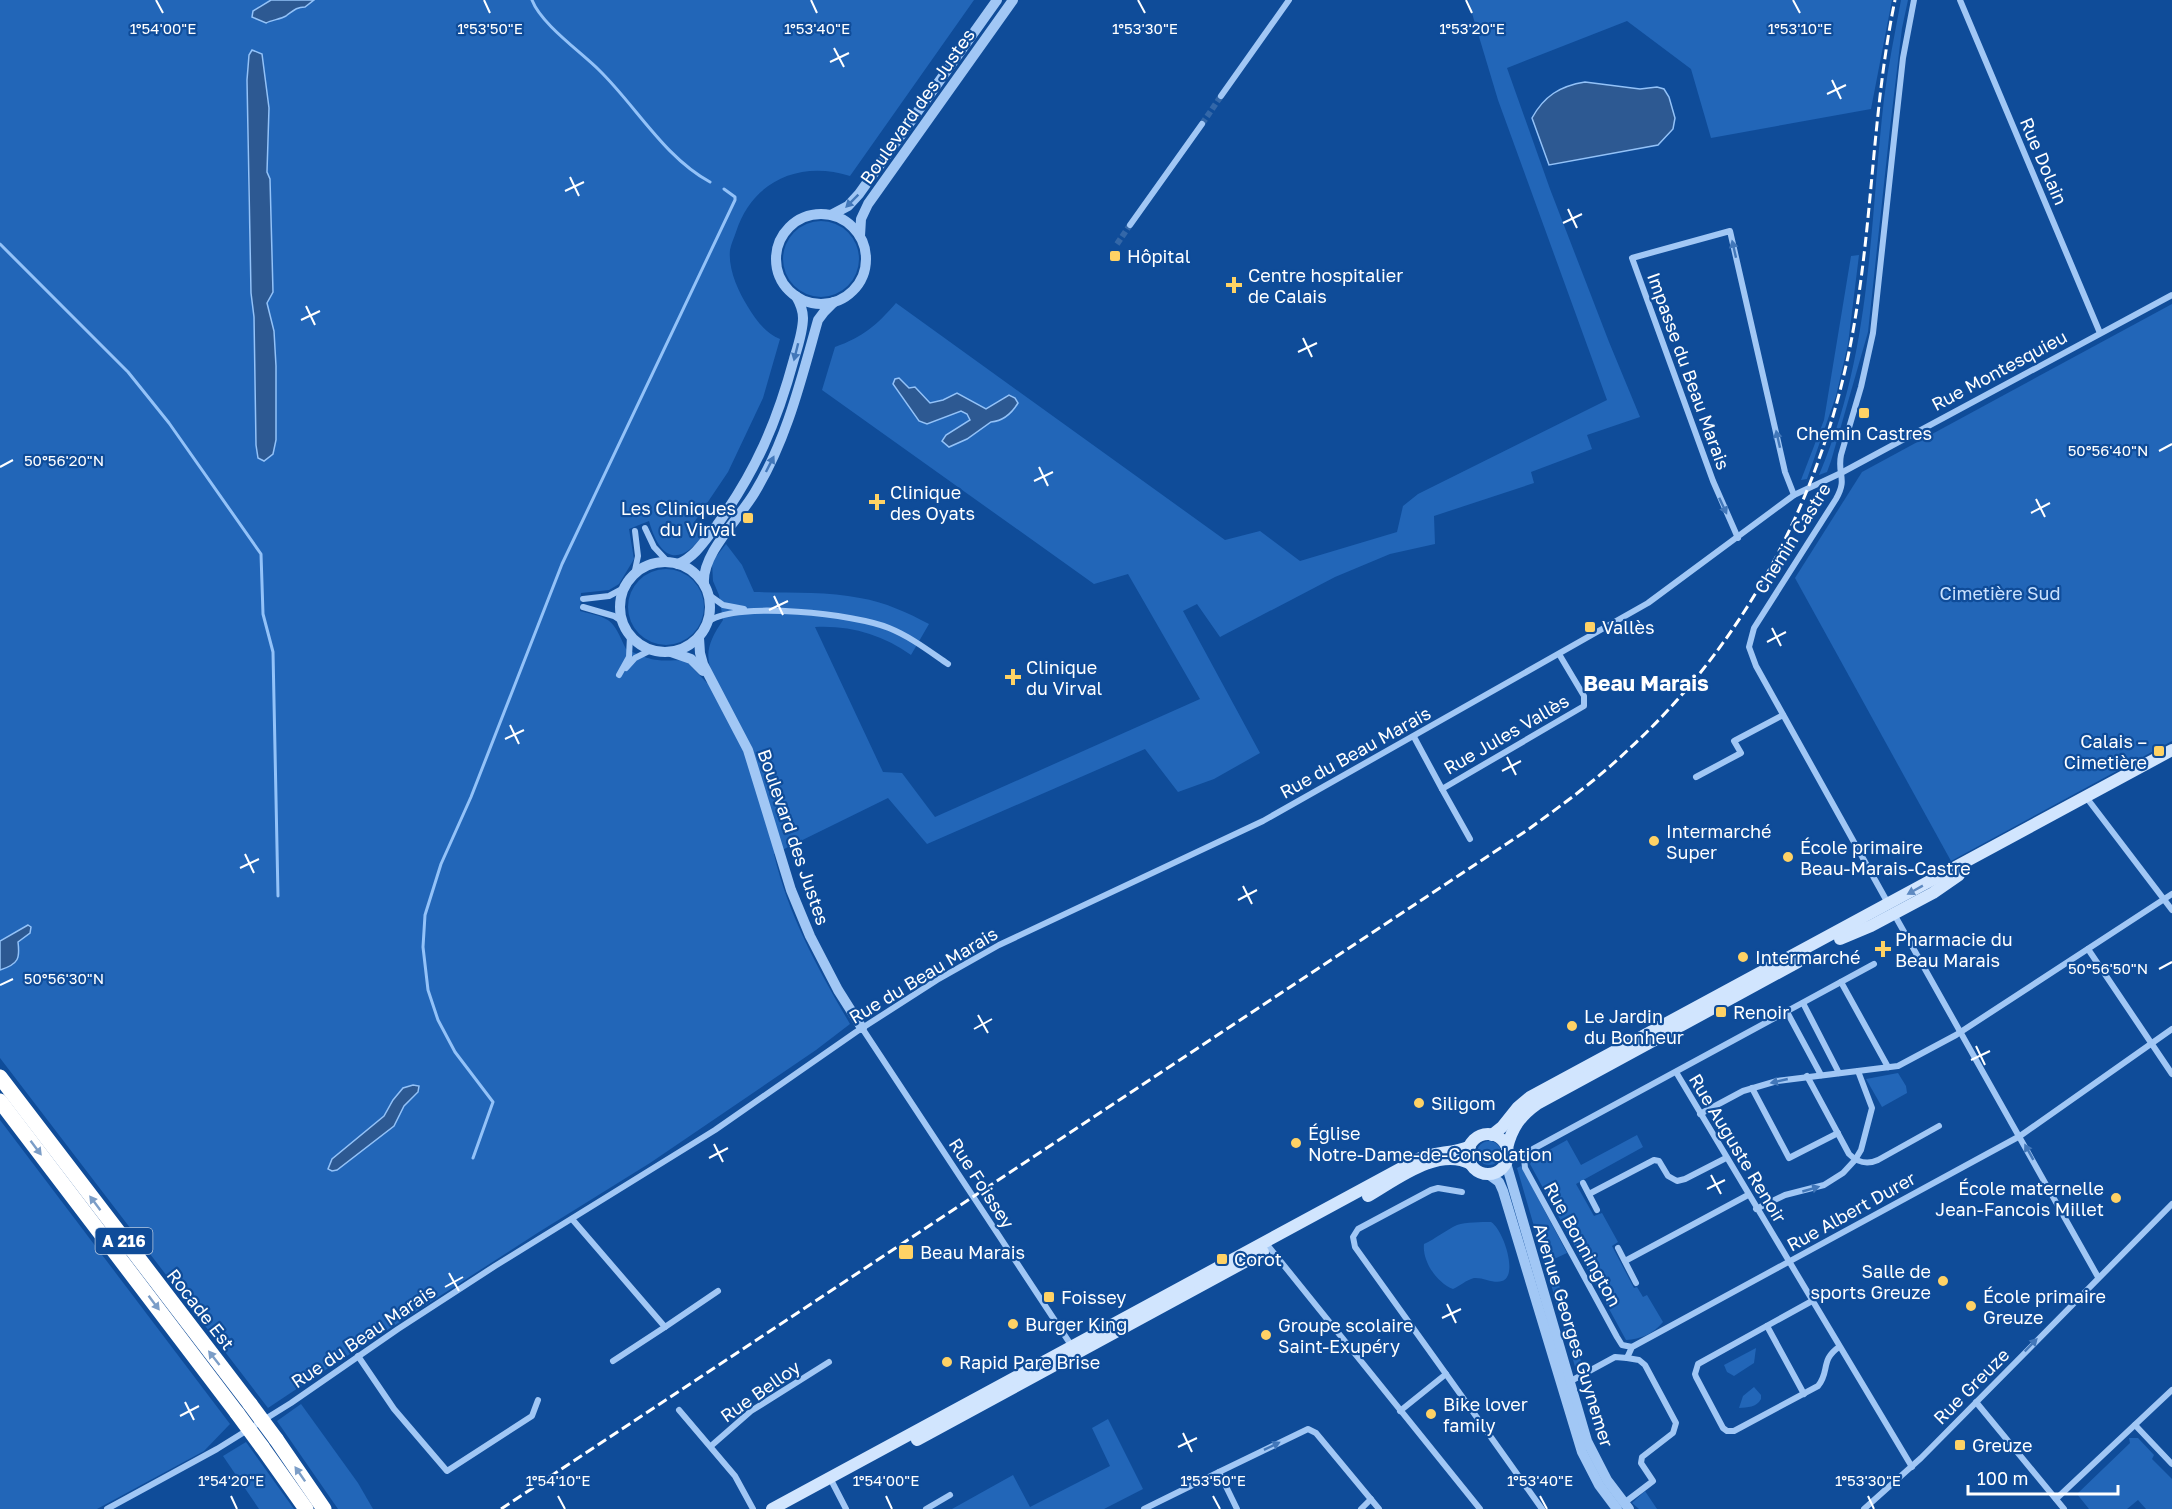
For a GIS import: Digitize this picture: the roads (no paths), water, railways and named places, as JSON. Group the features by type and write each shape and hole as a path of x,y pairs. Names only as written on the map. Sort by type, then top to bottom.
{"highway":[{"name":"Rocade Est","path":"0,1077 244,1408 262,1447 306,1509"},
{"name":"Rocade Est","path":"0,1101 244,1408 276,1438 324,1509"}],"main road":[{"path":"772,1509 832,1481 1074,1350 1267,1245 1418,1159 1432,1153 1460,1150 1470,1146 1479,1137 1492,1135 1502,1127 1520,1104 1530,1097 1892,909 1933,893 1948,880 2172,750"},
{"path":"2088,800 2172,759"},
{"path":"1470,1146 1471,1164 1478,1171 1488,1174 1500,1170 1506,1163 1507,1148 1515,1125 1526,1112 1537,1104 1892,909"},
{"path":"1492,1135 1502,1141 1507,1148"},
{"path":"1267,1245 1427,1164 1453,1160 1471,1164"},
{"path":"789,1509 832,1481"}],"street":[{"name":"Boulevard des Justes","path":"831,215 848,206 859,194 997,0"},
{"name":"Boulevard des Justes","path":"860,236 861,219 868,204 1013,0"},
{"path":"1221,96 1289,0"},
{"name":"Chemin Castre","path":"1914,0 1905,48 1896,121 1875,320 1861,387 1841,455 1842,489 1754,628 1749,641 1752,659 1782,715 2098,1277"},
{"name":"Rue Dolain","path":"1960,0 2100,333"},
{"path":"1130,225 1202,124"},
{"path":"704,583 704,572 710,557 747,505 774,457 795,404 819,320 834,302 853,291 864,273 866,253 860,236 848,222 831,215 812,215 788,228 780,241 776,256 778,272 785,286 796,296 816,304 834,302"},
{"name":"Impasse du Beau Marais","path":"1738,538 1713,482 1632,258 1730,231 1785,472 1794,495"},
{"name":"Rue Montesquieu","path":"1841,473 2172,295"},
{"path":"622,622 620,604 624,588 634,574 648,565 673,563 692,555 745,484 764,448 783,397 801,331 802,311 796,296"},
{"name":"Rue du Beau Marais","path":"106,1509 217,1449 488,1270 715,1130 862,1028 937,980 984,952 1248,829 1413,737 1658,597 1794,495 1841,473"},
{"path":"583,607 614,616 622,622 630,636 639,645 651,650 670,652 687,647 699,638 709,621 711,606 704,583 692,571 673,563 654,547 645,528"},
{"path":"634,574 638,556 635,531"},
{"path":"584,599 609,596 624,588"},
{"path":"709,595 723,605 759,611 836,615 872,622 909,638 948,664"},
{"path":"709,621 725,614 759,611"},
{"path":"630,636 629,657 619,675 635,658 651,650"},
{"name":"Boulevard des Justes","path":"699,638 701,659 748,750 791,890 810,936 838,990 862,1028"},
{"name":"Boulevard des Justes","path":"670,652 695,662 714,686"},
{"name":"Rue Jules Vallès","path":"1413,737 1442,789 1584,706 1584,696 1559,654"},
{"path":"1696,777 1741,753 1734,741 1782,715"},
{"path":"1442,789 1470,839"},
{"path":"2088,800 2172,910"},
{"path":"1700,1114 1752,1088 1807,1076 1902,1064 1960,1031 2172,894"},
{"path":"2088,949 2172,1074"},
{"path":"1676,1072 1874,964"},
{"path":"1841,982 1888,1067"},
{"path":"1803,1004 1839,1073"},
{"path":"1787,1012 1821,1075"},
{"name":"Rue Foissey","path":"862,1028 1074,1350"},
{"name":"Rue Albert Durer","path":"1632,1347 2020,1136 2172,1029"},
{"path":"1756,1209 1785,1195 1824,1185 1843,1173 1855,1160 1872,1108 1858,1071"},
{"name":"Rue Auguste Renoir","path":"1676,1072 1788,1263 1912,1467"},
{"name":"Rue Bonnington","path":"1632,1347 1622,1345 1617,1337 1525,1168 1524,1158 1533,1149 1676,1072"},
{"path":"1807,1076 1849,1154 1855,1160 1869,1162 1878,1160 1939,1126"},
{"path":"1752,1088 1790,1158 1838,1133"},
{"path":"1589,1194 1654,1160 1659,1161 1670,1179 1677,1181 1726,1158"},
{"name":"Avenue Georges Guynemer","path":"1506,1163 1569,1382 1592,1453 1622,1508"},
{"name":"Avenue Georges Guynemer","path":"1488,1174 1499,1182 1503,1191 1582,1452 1599,1485 1622,1508"},
{"path":"1583,1183 1597,1210"},
{"path":"1462,1192 1443,1188 1431,1190 1358,1229 1353,1237 1355,1247 1542,1509"},
{"path":"1625,1262 1748,1195"},
{"name":"Rue Greuze","path":"1864,1509 1912,1467 2172,1204"},
{"path":"572,1219 665,1327"},
{"path":"1267,1245 1480,1509"},
{"path":"1618,1248 1636,1282"},
{"path":"613,1361 718,1292"},
{"path":"1812,1301 1701,1362 1696,1367 1696,1377 1724,1430 1732,1432 1818,1386 1822,1382 1828,1355 1839,1347"},
{"path":"1767,1326 1804,1394"},
{"path":"1627,1358 1632,1347"},
{"path":"358,1356 394,1409 447,1471 532,1416 538,1400"},
{"path":"1569,1382 1615,1357 1639,1360 1645,1365 1676,1423 1672,1433 1642,1457 1641,1463 1653,1481 1622,1508"},
{"name":"Rue Belloy","path":"711,1446 751,1411 829,1362"},
{"path":"1400,1411 1446,1374"},
{"path":"2056,1499 2172,1390"},
{"path":"1976,1402 2064,1509"},
{"path":"679,1410 739,1482 753,1509"},
{"path":"2135,1425 2172,1464"},
{"path":"1144,1509 1308,1430 1316,1433 1379,1509"},
{"path":"1219,1472 1238,1509"},
{"path":"832,1481 846,1509"},
{"path":"926,1509 950,1495"},
{"path":"1361,1509 1371,1499"}],"waterway":[{"path":"532,0 544,19 613,84 664,145 678,159 710,182"},
{"path":"473,1158 493,1102 455,1052 438,1020 428,990 423,947 425,915 441,864 471,797 562,564 735,200 735,197 724,189"},
{"path":"0,244 128,372 169,423 261,554 263,614 273,652 278,896"}],"tunnel":[{"path":"1202,124 1221,96"},
{"path":"1117,244 1130,225"}],"railway":[{"path":"501,1509 1526,831 1605,770 1675,703 1715,654 1750,602 1781,547 1807,490 1829,431 1845,369 1857,307 1882,76 1895,0"}],"place":[{"name":"Hôpital","path":"1115,256"},
{"name":"Centre hospitalier de Calais","path":"1234,285"},
{"name":"Chemin Castres","path":"1864,413"},
{"name":"Clinique des Oyats","path":"877,502"},
{"name":"Les Cliniques du Virval","path":"748,518"},
{"name":"Vallès","path":"1590,627"},
{"name":"Clinique du Virval","path":"1013,677"},
{"name":"Calais – Cimetière","path":"2159,751"},
{"name":"Intermarché Super","path":"1654,841"},
{"name":"École primaire Beau-Marais-Castre","path":"1788,857"},
{"name":"Pharmacie du Beau Marais","path":"1883,949"},
{"name":"Intermarché","path":"1743,957"},
{"name":"Renoir","path":"1721,1012"},
{"name":"Le Jardin du Bonheur","path":"1572,1026"},
{"name":"Siligom","path":"1419,1103"},
{"name":"Église Notre-Dame-de-Consolation","path":"1296,1143"},
{"name":"École maternelle Jean-Fancois Millet","path":"2116,1198"},
{"name":"Beau Marais","path":"906,1252"},
{"name":"Corot","path":"1222,1259"},
{"name":"Salle de sports Greuze","path":"1943,1281"},
{"name":"Foissey","path":"1049,1297"},
{"name":"École primaire Greuze","path":"1971,1306"},
{"name":"Burger King","path":"1013,1324"},
{"name":"Groupe scolaire Saint-Exupéry","path":"1266,1335"},
{"name":"Rapid Pare Brise","path":"947,1362"},
{"name":"Bike lover family","path":"1431,1414"},
{"name":"Greuze","path":"1960,1445"}],"district":[{"name":"Beau Marais","path":"1646,683"}],"park label":[{"name":"Cimetière Sud","path":"2000,593"}]}
